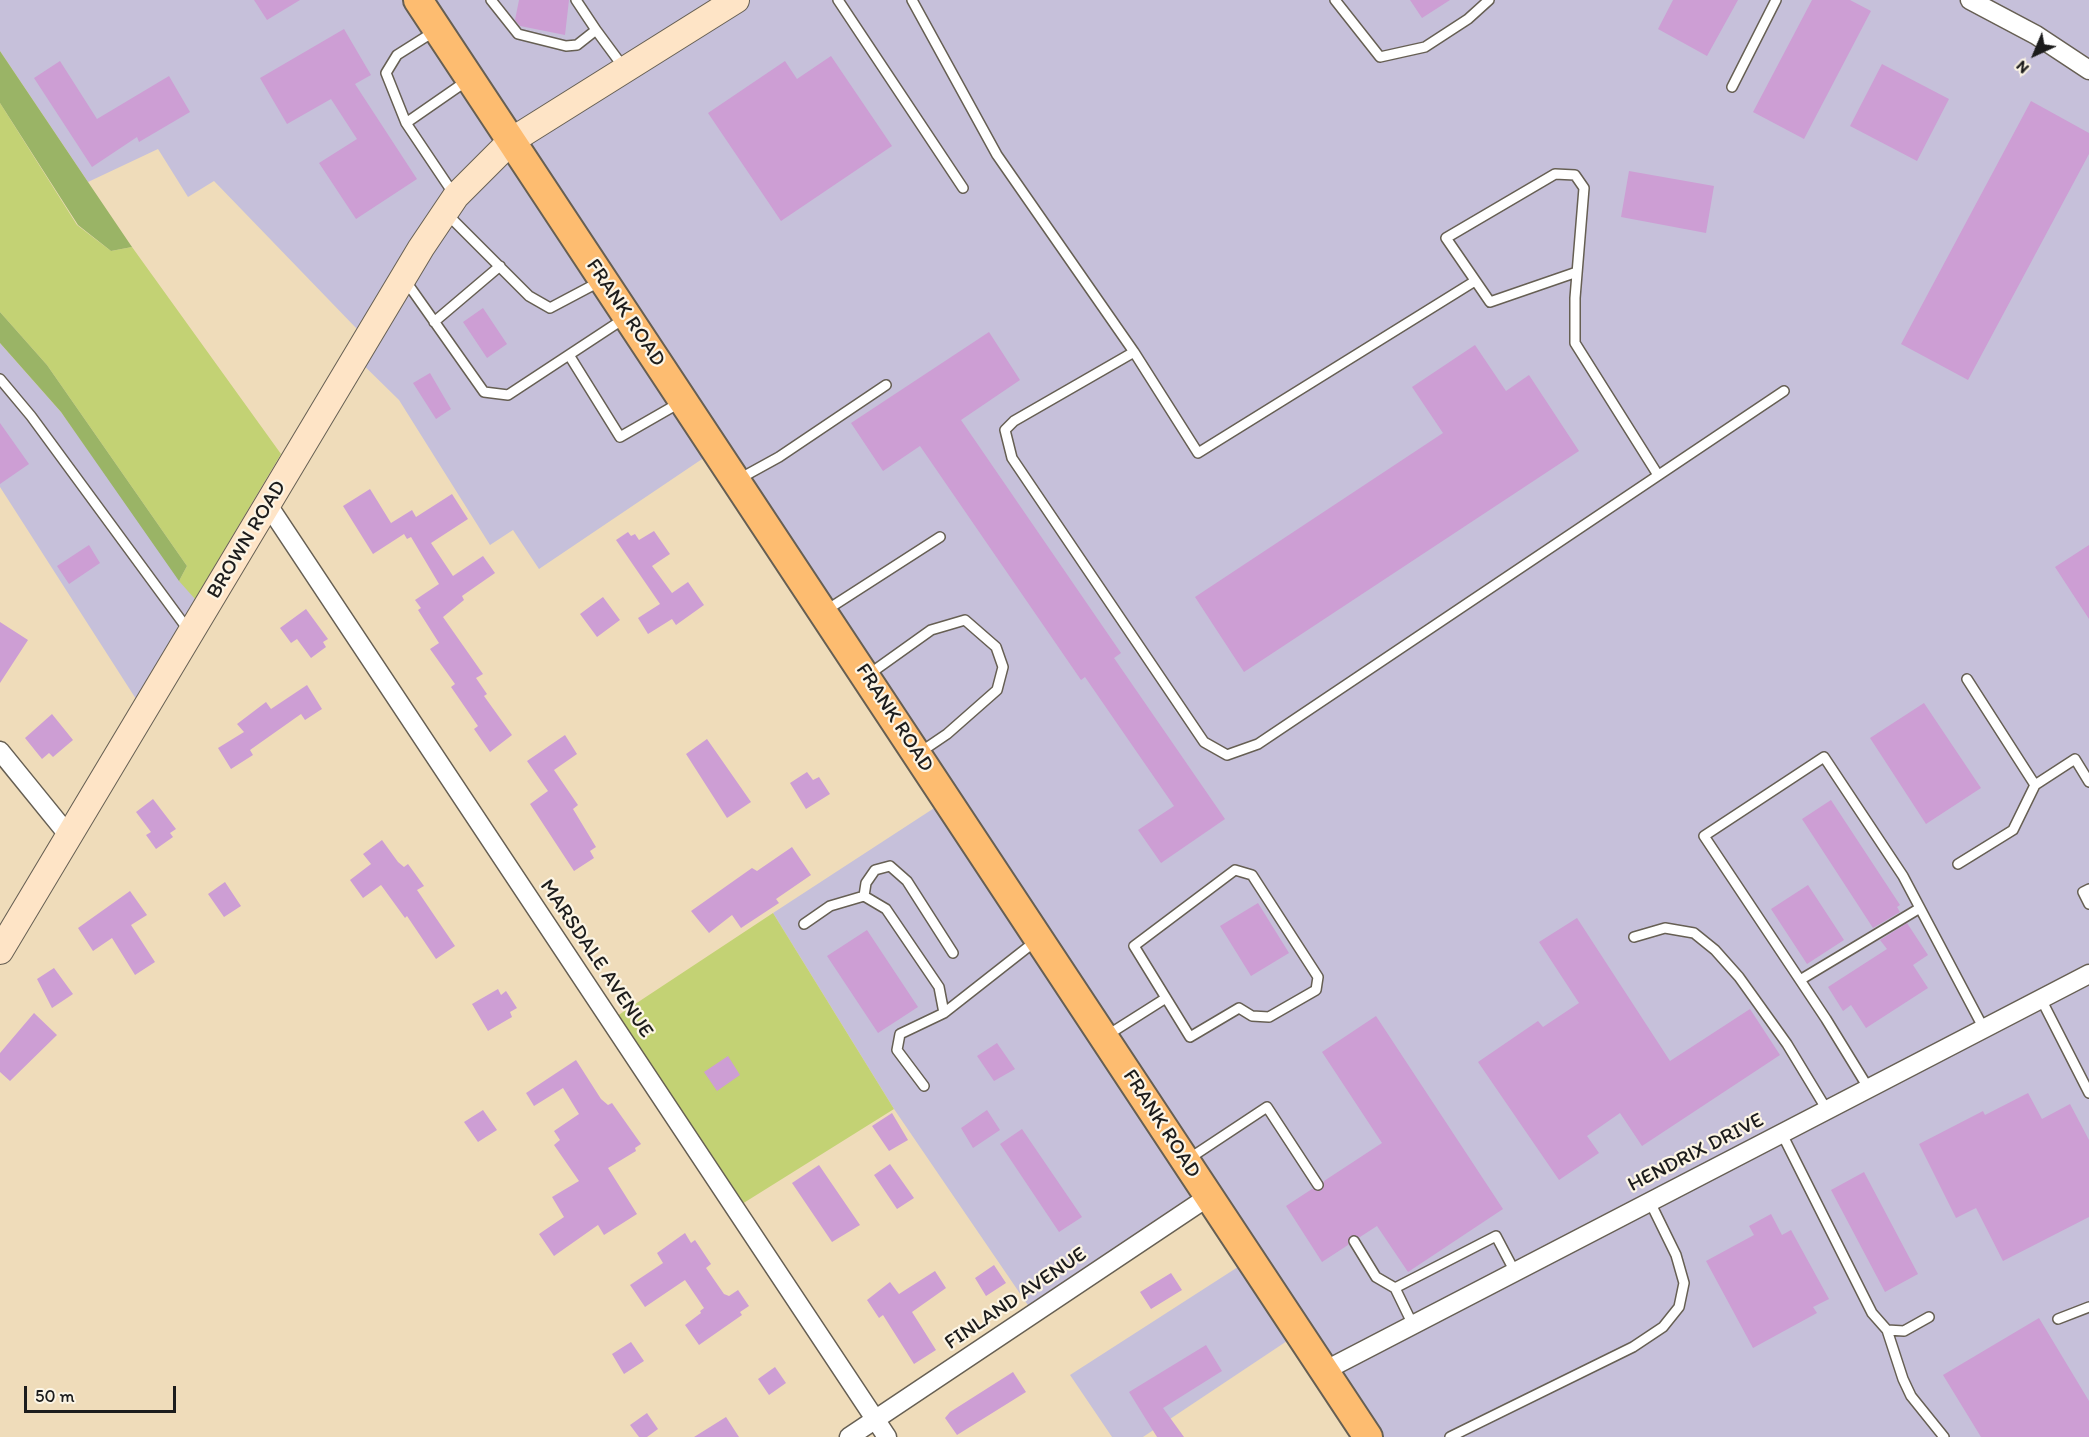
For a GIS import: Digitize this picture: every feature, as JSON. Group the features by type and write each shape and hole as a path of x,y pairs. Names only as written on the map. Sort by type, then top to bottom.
{"main road":[{"name":"FRANK ROAD","path":"418,0 1368,1437"},
{"name":"BROWN ROAD","path":"0,951 403,278 450,204 511,141 624,68 736,0"}],"street":[{"path":"1970,0 2036,35 2089,70"},
{"name":"MARSDALE AVENUE","path":"268,505 887,1437"},
{"path":"0,751 69,836"},
{"name":"HENDRIX DRIVE","path":"1324,1371 2089,974"},
{"name":"FINLAND AVENUE","path":"849,1437 1208,1197"}],"lane":[{"path":"491,0 518,34 566,46 577,45 596,30"},
{"path":"576,0 624,68"},
{"path":"838,0 963,188"},
{"path":"912,0 997,155 1134,352 1198,453 1475,281"},
{"path":"1335,0 1380,57 1425,46 1468,19 1489,0"},
{"path":"1732,87 1776,0"},
{"path":"437,29 397,55 386,73 406,123 450,204 500,266 529,296 550,308 603,280"},
{"path":"406,123 470,79"},
{"path":"1577,272 1490,302 1446,238 1555,174 1575,175 1584,188 1577,272 1575,343 1658,476"},
{"path":"434,322 500,266"},
{"path":"403,278 484,392 508,395 627,317"},
{"path":"1134,352 1014,421 1005,430 1012,458 1204,742 1227,755 1258,744 1784,391"},
{"path":"569,355 620,437 683,400"},
{"path":"0,379 31,416 191,633"},
{"path":"737,480 779,457 886,385"},
{"path":"823,612 940,537"},
{"path":"866,676 931,630 964,620 996,647 1003,667 997,690 947,734 917,754"},
{"path":"1967,679 2035,785"},
{"path":"1869,1089 1704,836 1824,757 1903,876 1984,1029"},
{"path":"1958,864 2013,830 2035,785 2075,759 2089,782"},
{"path":"864,896 866,883 875,870 890,866 907,881 953,952"},
{"path":"1235,870 1252,875 1317,976 1316,990 1269,1017 1252,1016 1239,1008 1190,1037 1166,998 1134,946 1235,870"},
{"path":"2089,889 2082,892 2089,904"},
{"path":"804,924 830,906 864,896 886,909 939,987 944,1013"},
{"path":"1800,980 1920,908"},
{"path":"1634,937 1665,928 1694,933 1715,950 1739,977 1787,1044 1827,1110"},
{"path":"924,1086 897,1050 900,1034 944,1013 1038,938"},
{"path":"1104,1038 1166,998"},
{"path":"2041,999 2089,1093"},
{"path":"1185,1162 1267,1107 1318,1185"},
{"path":"1782,1134 1872,1313 1887,1329 1911,1396 1943,1437"},
{"path":"1450,1437 1633,1347 1663,1327 1679,1307 1684,1282 1676,1255 1650,1202"},
{"path":"1395,1288 1496,1236 1515,1272"},
{"path":"1354,1241 1376,1277 1395,1288 1413,1325"},
{"path":"2058,1319 2089,1307"},
{"path":"1887,1329 1904,1330 1929,1317"}],"shaded area":[{"path":"0,0 2089,0 2089,1437 1364,1437 1296,1335 1143,1437 1112,1437 1070,1375 1241,1265 1204,1207 1036,1317 894,1109 773,913 945,801 711,453 539,569 513,530 490,545 399,400 348,350 357,329 214,181 188,197 158,149 88,182 0,51"},
{"path":"0,343 61,412 195,599 136,699 0,487"}],"green space":[{"path":"0,51 132,247 111,251 78,225 0,103"},
{"path":"0,103 77,225 111,251 132,247 281,454 195,599 179,581 187,566 47,365 0,312"},
{"path":"0,312 47,365 187,566 179,581 61,412 0,343"},
{"path":"773,913 894,1109 742,1204 617,1016"}],"building":[{"path":"254,0 300,0 267,20"},
{"path":"519,0 569,0 565,35 520,26 515,20"},
{"path":"1410,0 1450,0 1422,18"},
{"path":"1673,0 1738,0 1707,56 1658,29"},
{"path":"1812,0 1850,0 1871,11 1804,139 1753,112"},
{"path":"344,29 371,75 355,84 417,179 356,219 319,163 357,139 331,99 287,124 260,78"},
{"path":"831,56 892,146 781,221 708,113 785,61 797,79"},
{"path":"60,61 97,119 169,76 190,112 139,142 137,137 92,167 34,78"},
{"path":"1882,64 1949,99 1917,161 1850,126"},
{"path":"2031,101 2089,133 2089,154 1968,380 1901,344"},
{"path":"1629,171 1714,186 1706,233 1621,217"},
{"path":"483,308 507,344 487,358 463,322"},
{"path":"989,332 1020,380 961,420 1121,653 1114,658 1225,819 1161,863 1138,830 1174,806 1085,677 1081,680 920,446 883,471 851,423"},
{"path":"1475,345 1506,391 1529,375 1579,451 1244,672 1195,597 1443,433 1412,387"},
{"path":"430,373 451,409 436,419 413,383"},
{"path":"0,423 29,464 0,484"},
{"path":"370,489 391,523 412,510 416,517 452,494 468,519 431,543 453,576 483,556 495,573 462,596 464,600 443,617 483,674 476,678 487,694 484,696 512,735 490,752 474,729 478,726 451,687 455,684 430,649 439,643 418,610 421,608 415,600 439,584 411,537 407,539 404,534 373,554 343,506"},
{"path":"654,531 670,554 652,566 672,593 688,582 704,605 676,625 672,619 648,634 638,618 660,604 616,540 628,532 631,536 635,534 639,540"},
{"path":"89,545 100,563 69,584 57,566"},
{"path":"2089,545 2089,619 2055,567"},
{"path":"603,597 620,620 597,637 580,614"},
{"path":"306,609 328,639 323,642 326,647 311,658 297,639 291,643 280,628"},
{"path":"0,622 28,640 0,683"},
{"path":"307,685 322,709 305,720 301,714 250,750 253,755 231,769 218,748 244,732 237,724 266,702 271,709"},
{"path":"1924,703 1981,788 1926,824 1870,738"},
{"path":"52,714 73,740 53,757 49,753 42,759 25,738"},
{"path":"565,735 577,754 554,770 578,805 573,809 596,847 590,851 594,858 574,871 530,804 548,791 527,761"},
{"path":"707,739 751,802 727,818 686,754"},
{"path":"807,772 813,780 819,777 830,794 806,809 790,783"},
{"path":"153,799 176,829 170,833 173,837 156,849 146,835 151,832 136,812"},
{"path":"1831,800 1900,905 1897,907 1900,912 1873,928 1802,819"},
{"path":"382,840 398,862 404,867 408,864 424,886 417,890 455,946 436,959 407,916 405,918 381,885 363,898 350,880 371,864 363,854"},
{"path":"792,847 811,875 776,899 779,903 741,928 732,915 709,933 691,911 752,868 757,871"},
{"path":"225,882 241,906 224,917 208,894"},
{"path":"1808,885 1844,940 1807,964 1771,909"},
{"path":"130,891 147,915 131,925 155,962 135,975 112,938 93,951 78,928"},
{"path":"1258,903 1289,953 1251,976 1220,926"},
{"path":"1577,918 1670,1061 1750,1009 1780,1055 1642,1146 1620,1113 1587,1136 1599,1153 1559,1180 1478,1062 1538,1021 1543,1027 1579,1003 1539,942"},
{"path":"1907,923 1928,955 1913,965 1928,988 1866,1028 1851,1005 1843,1011 1828,987 1887,949 1880,940"},
{"path":"867,930 918,1007 878,1033 827,956"},
{"path":"54,968 73,994 52,1008 37,979"},
{"path":"498,989 501,995 506,991 517,1008 510,1012 512,1017 488,1031 472,1004"},
{"path":"34,1013 57,1035 10,1081 0,1072 0,1053"},
{"path":"1376,1016 1503,1209 1408,1272 1377,1226 1360,1237 1350,1236 1348,1245 1322,1262 1286,1206 1312,1189 1321,1191 1324,1181 1382,1143 1322,1052"},
{"path":"997,1043 1015,1069 994,1081 977,1056"},
{"path":"728,1056 740,1075 717,1091 704,1072"},
{"path":"576,1060 601,1099 608,1105 612,1103 641,1144 635,1148 636,1151 608,1168 637,1214 604,1235 598,1225 554,1256 539,1234 564,1217 552,1197 579,1181 554,1145 560,1140 554,1131 579,1114 563,1088 534,1106 526,1093"},
{"path":"2028,1093 2042,1119 2070,1104 2089,1140 2089,1217 2003,1261 1976,1208 1956,1218 1919,1144 1983,1111 1985,1115"},
{"path":"483,1110 497,1130 478,1142 464,1122"},
{"path":"987,1110 1000,1130 973,1148 961,1128"},
{"path":"892,1113 908,1140 889,1151 872,1126"},
{"path":"1022,1129 1082,1217 1059,1232 1000,1144"},
{"path":"890,1164 914,1198 897,1209 874,1175"},
{"path":"819,1165 860,1225 832,1242 792,1183"},
{"path":"1864,1172 1918,1274 1885,1292 1831,1190"},
{"path":"1771,1214 1782,1235 1791,1230 1829,1299 1813,1307 1817,1313 1753,1348 1706,1261 1754,1235 1749,1226"},
{"path":"685,1233 691,1243 695,1240 711,1264 706,1268 724,1294 729,1296 738,1290 749,1306 740,1312 742,1315 699,1345 685,1325 704,1308 685,1280 645,1307 630,1285 663,1263 657,1253"},
{"path":"994,1265 1006,1283 986,1296 975,1278"},
{"path":"935,1271 946,1288 912,1312 936,1350 914,1364 883,1315 879,1318 867,1300 890,1282 899,1294"},
{"path":"1171,1273 1182,1290 1151,1309 1140,1292"},
{"path":"2039,1318 2089,1401 2089,1437 1981,1437 1943,1375"},
{"path":"631,1342 644,1361 624,1374 612,1354"},
{"path":"1206,1345 1222,1371 1163,1408 1184,1437 1157,1437 1129,1392"},
{"path":"775,1367 786,1383 769,1395 758,1379"},
{"path":"1013,1372 1026,1392 957,1435 945,1418 950,1412"},
{"path":"647,1413 658,1429 647,1437 639,1437 630,1425"},
{"path":"726,1417 739,1437 694,1437"}]}
